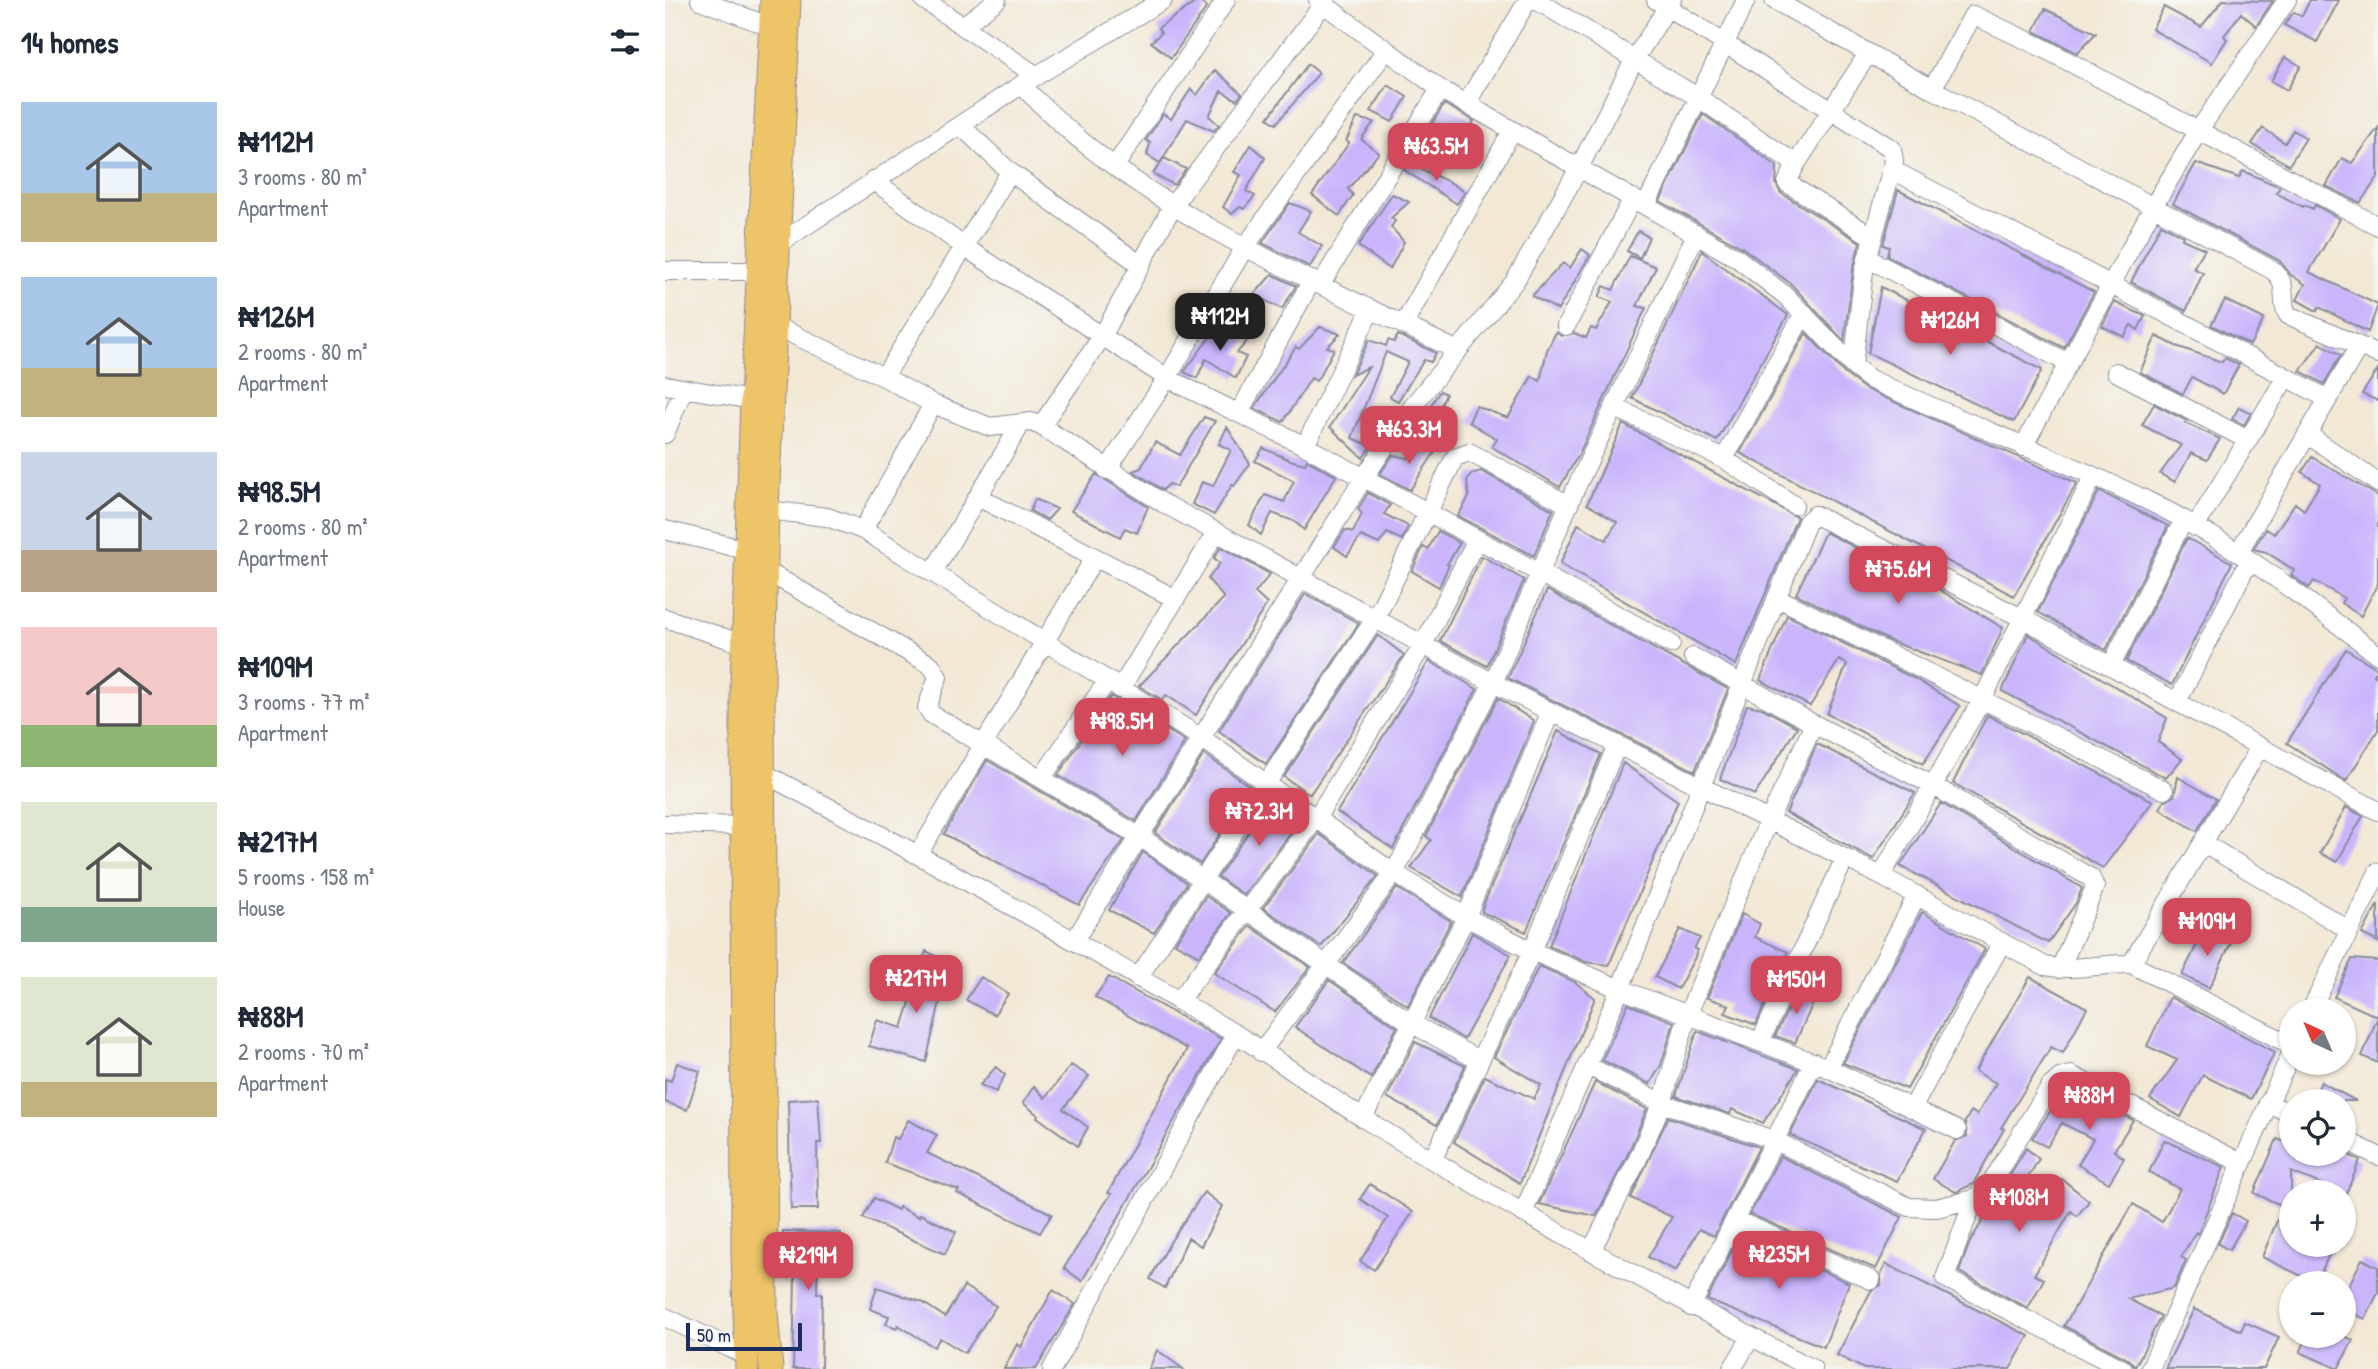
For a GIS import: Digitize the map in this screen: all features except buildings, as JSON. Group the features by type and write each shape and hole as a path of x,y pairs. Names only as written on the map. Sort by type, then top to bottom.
{"main road":[{"path":"747,1362 741,826 766,571 757,509 752,400 772,0"},
{"path":"771,1369 766,1313 765,774 753,684 743,644 745,550 757,509 775,326 789,0"}],"street":[{"path":"700,0 771,27"},
{"path":"924,0 964,25 1029,81 1084,143 1173,205 1245,247 1458,351"},
{"path":"964,25 997,0"},
{"path":"778,244 1029,81 1163,0"},
{"path":"1115,166 1226,0"},
{"path":"1466,104 1528,0"},
{"path":"1536,0 1699,98 1796,164"},
{"path":"1566,326 1699,98 1746,0"},
{"path":"1774,0 1932,89 2274,271 2282,279 2285,311 2288,315 2378,354"},
{"path":"2023,447 2153,207 2199,130 2287,0"},
{"path":"1041,426 1103,335 1173,205 1321,2 1440,89 1737,258 1804,313 1853,366 1870,379 2149,501 2244,557 2378,655"},
{"path":"1074,941 1363,479 1415,403 1515,281 1579,168 1665,3 1892,149 1894,154 1891,169 1867,258 1854,333 1853,366"},
{"path":"1932,89 1973,15 2043,48 2378,226"},
{"path":"1107,470 1167,378 1245,247 1386,50"},
{"path":"1868,54 1787,180 1789,185 1871,236"},
{"path":"1239,413 1317,282 1440,89"},
{"path":"960,125 1010,172 1141,265"},
{"path":"1404,324 1512,131"},
{"path":"1891,169 2328,399"},
{"path":"884,377 1010,172"},
{"path":"873,180 963,246 1167,378 1305,446 1671,644"},
{"path":"1261,1052 1394,873 1493,683 1569,505 1616,408 1638,352 1696,234"},
{"path":"1867,258 2068,363"},
{"path":"665,271 760,271"},
{"path":"1305,446 1371,309"},
{"path":"1724,459 1804,313"},
{"path":"775,326 884,377 933,404 990,427 1031,422 1041,426 1107,470 1216,533 1493,683 1616,747 1881,876 2045,966 2060,969 2108,963 2131,964 2279,1039"},
{"path":"2176,702 2244,557 2307,434 2359,346"},
{"path":"2116,372 2248,440"},
{"path":"2111,666 2189,524 2248,440 2286,377"},
{"path":"665,385 752,400"},
{"path":"665,434 683,390"},
{"path":"863,530 933,404"},
{"path":"1616,408 1724,459 1794,505"},
{"path":"933,572 1021,424"},
{"path":"2307,434 2378,483"},
{"path":"1138,978 1375,619 1455,457 1469,452 1569,505"},
{"path":"1881,876 1983,698 2093,477"},
{"path":"978,496 1176,599"},
{"path":"757,509 827,517 863,530 1200,737 1394,873 1467,917 1532,951 1620,989 1761,1040 1821,1065 1957,1130"},
{"path":"1523,1213 1620,989 1807,522 1815,515 2022,618 2378,811"},
{"path":"665,530 696,540 745,550"},
{"path":"1042,779 1176,599 1216,533"},
{"path":"1179,1001 1317,817 1423,645 1477,539"},
{"path":"919,853 1095,557"},
{"path":"766,571 931,665 938,677 927,712 1139,836 1411,1023 1480,1061"},
{"path":"1778,598 2164,790"},
{"path":"665,618 743,644"},
{"path":"1693,657 1934,786 2094,882 2095,887 2080,927 2060,969"},
{"path":"1363,1118 1467,917 1551,713"},
{"path":"1591,1251 1637,1161 1662,1102 1688,1014 1769,820 1814,724"},
{"path":"1433,1159 1532,951 1616,747"},
{"path":"2131,964 2260,747"},
{"path":"765,774 919,853 1236,1034 1363,1118 1523,1213 1691,1307 1813,1369"},
{"path":"665,824 741,826"},
{"path":"2203,844 2349,930"},
{"path":"1761,1040 1845,858"},
{"path":"2317,998 2378,872"},
{"path":"1691,1307 1774,1140 1821,1065 1917,895"},
{"path":"1913,1107 2002,942"},
{"path":"1052,1369 1236,1034"},
{"path":"1588,1066 1662,1102 1774,1140 1909,1207 1936,1208 1974,1199"},
{"path":"2123,1369 1945,1278 1974,1199 1992,1181 2050,1087 2060,1078 2071,1075 2241,1163"},
{"path":"2150,1369 2282,1075"},
{"path":"2269,1104 2279,1109"},
{"path":"2356,1143 2376,1150"},
{"path":"1736,1220 1871,1280"},
{"path":"665,1317 747,1362"},
{"path":"1732,1369 1751,1337"}]}
